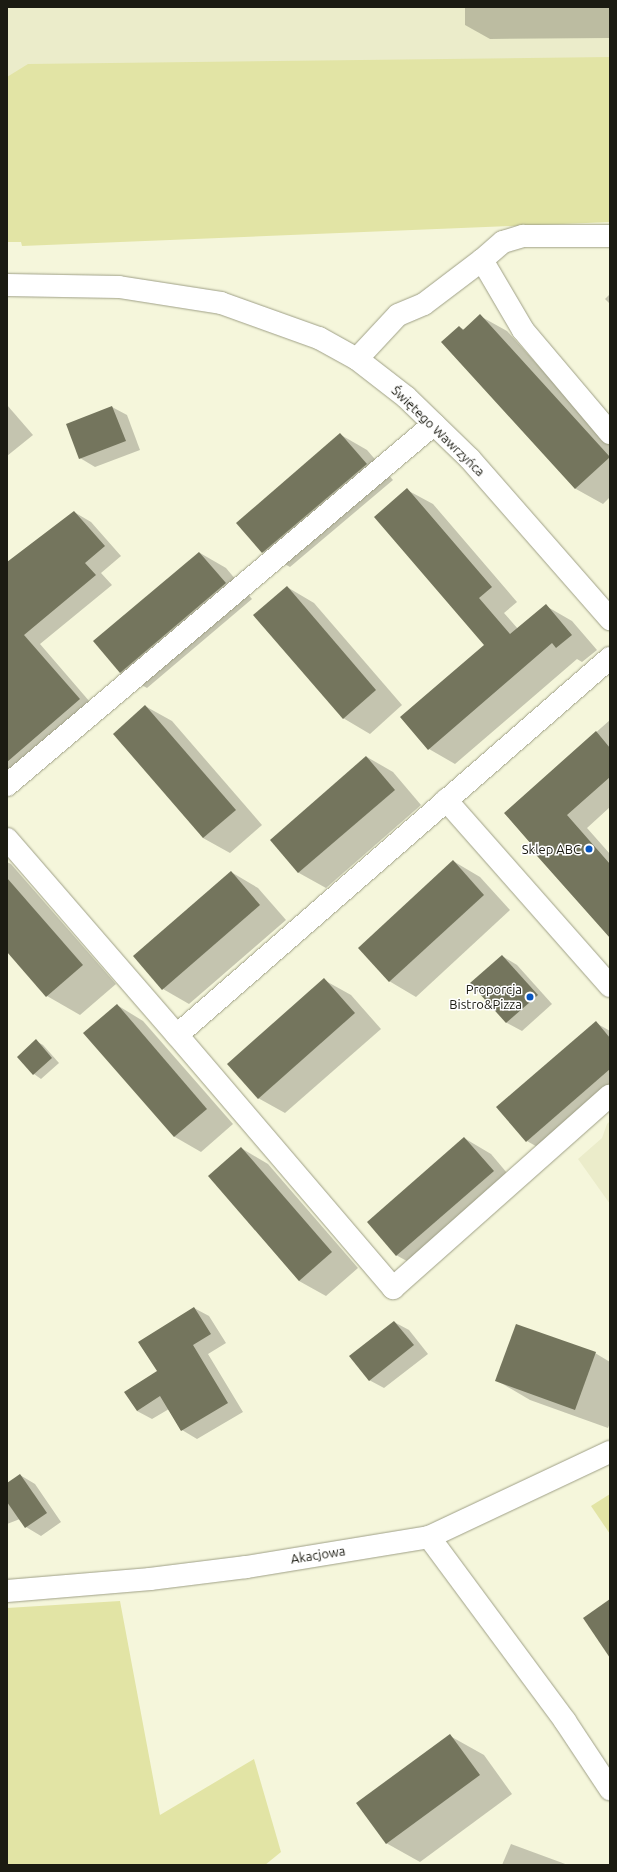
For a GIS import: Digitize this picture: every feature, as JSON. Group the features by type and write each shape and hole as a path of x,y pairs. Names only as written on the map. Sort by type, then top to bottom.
{"street":[{"path":"356,359 398,315 424,304 503,242 523,236 610,236"},
{"path":"482,260 523,330 610,433"},
{"name":"Świętego Wawrzyńca","path":"7,285 119,287 221,303 318,338 356,359 406,397 470,459 610,619"},
{"path":"7,785 434,424"},
{"path":"177,1035 610,658"},
{"path":"446,800 610,986"},
{"path":"7,840 177,1035 393,1288 610,1095"},
{"name":"Akacjowa","path":"7,1591 150,1579 246,1567 429,1537 610,1452"},
{"path":"429,1537 566,1721 610,1789"}],"shaded area":[{"path":"7,7 610,7 610,78 7,82"},
{"path":"610,1121 610,1204 578,1159 602,1138 607,1124"}],"green space":[{"path":"610,57 610,222 22,246 21,242 7,242 7,77 28,64"},
{"path":"610,1494 610,1534 591,1506"},
{"path":"120,1601 160,1815 254,1759 281,1852 265,1865 7,1865 7,1608"}],"building":[{"path":"480,314 610,457 575,489 441,342 459,326 463,330"},
{"path":"112,406 126,441 79,459 66,424"},
{"path":"340,433 367,464 262,553 236,523"},
{"path":"407,488 492,587 479,598 510,634 546,604 572,635 556,648 552,643 428,750 400,717 484,645 374,517"},
{"path":"74,511 105,546 85,563 96,575 24,635 80,699 7,762 7,562"},
{"path":"199,552 226,583 120,673 93,641"},
{"path":"287,586 376,690 343,719 253,615"},
{"path":"145,705 236,810 203,838 113,734"},
{"path":"596,731 610,748 610,777 567,815 610,864 610,938 530,848 532,845 504,813"},
{"path":"366,756 395,790 298,873 270,840"},
{"path":"453,860 484,895 389,982 358,948"},
{"path":"231,871 260,905 162,990 133,956"},
{"path":"7,878 83,965 46,997 7,952"},
{"path":"502,955 538,995 506,1023 470,983"},
{"path":"324,978 355,1013 258,1099 227,1064"},
{"path":"117,1004 207,1109 174,1137 83,1033"},
{"path":"596,1021 610,1038 610,1069 526,1142 496,1107"},
{"path":"36,1039 52,1058 33,1075 17,1057"},
{"path":"464,1137 494,1171 396,1256 367,1222"},
{"path":"241,1147 332,1252 299,1281 208,1176"},
{"path":"194,1307 211,1334 193,1345 228,1403 181,1431 160,1396 137,1411 124,1392 157,1371 138,1342"},
{"path":"394,1321 414,1345 369,1381 349,1356"},
{"path":"516,1324 596,1352 575,1410 495,1381"},
{"path":"20,1474 47,1513 25,1528 7,1502 7,1483"},
{"path":"610,1599 610,1658 583,1618"},
{"path":"450,1734 480,1775 386,1844 356,1803"}],"place":[{"name":"Sklep ABC","path":"589,849"},
{"name":"Proporcja Bistro&Pizza","path":"530,997"}]}
